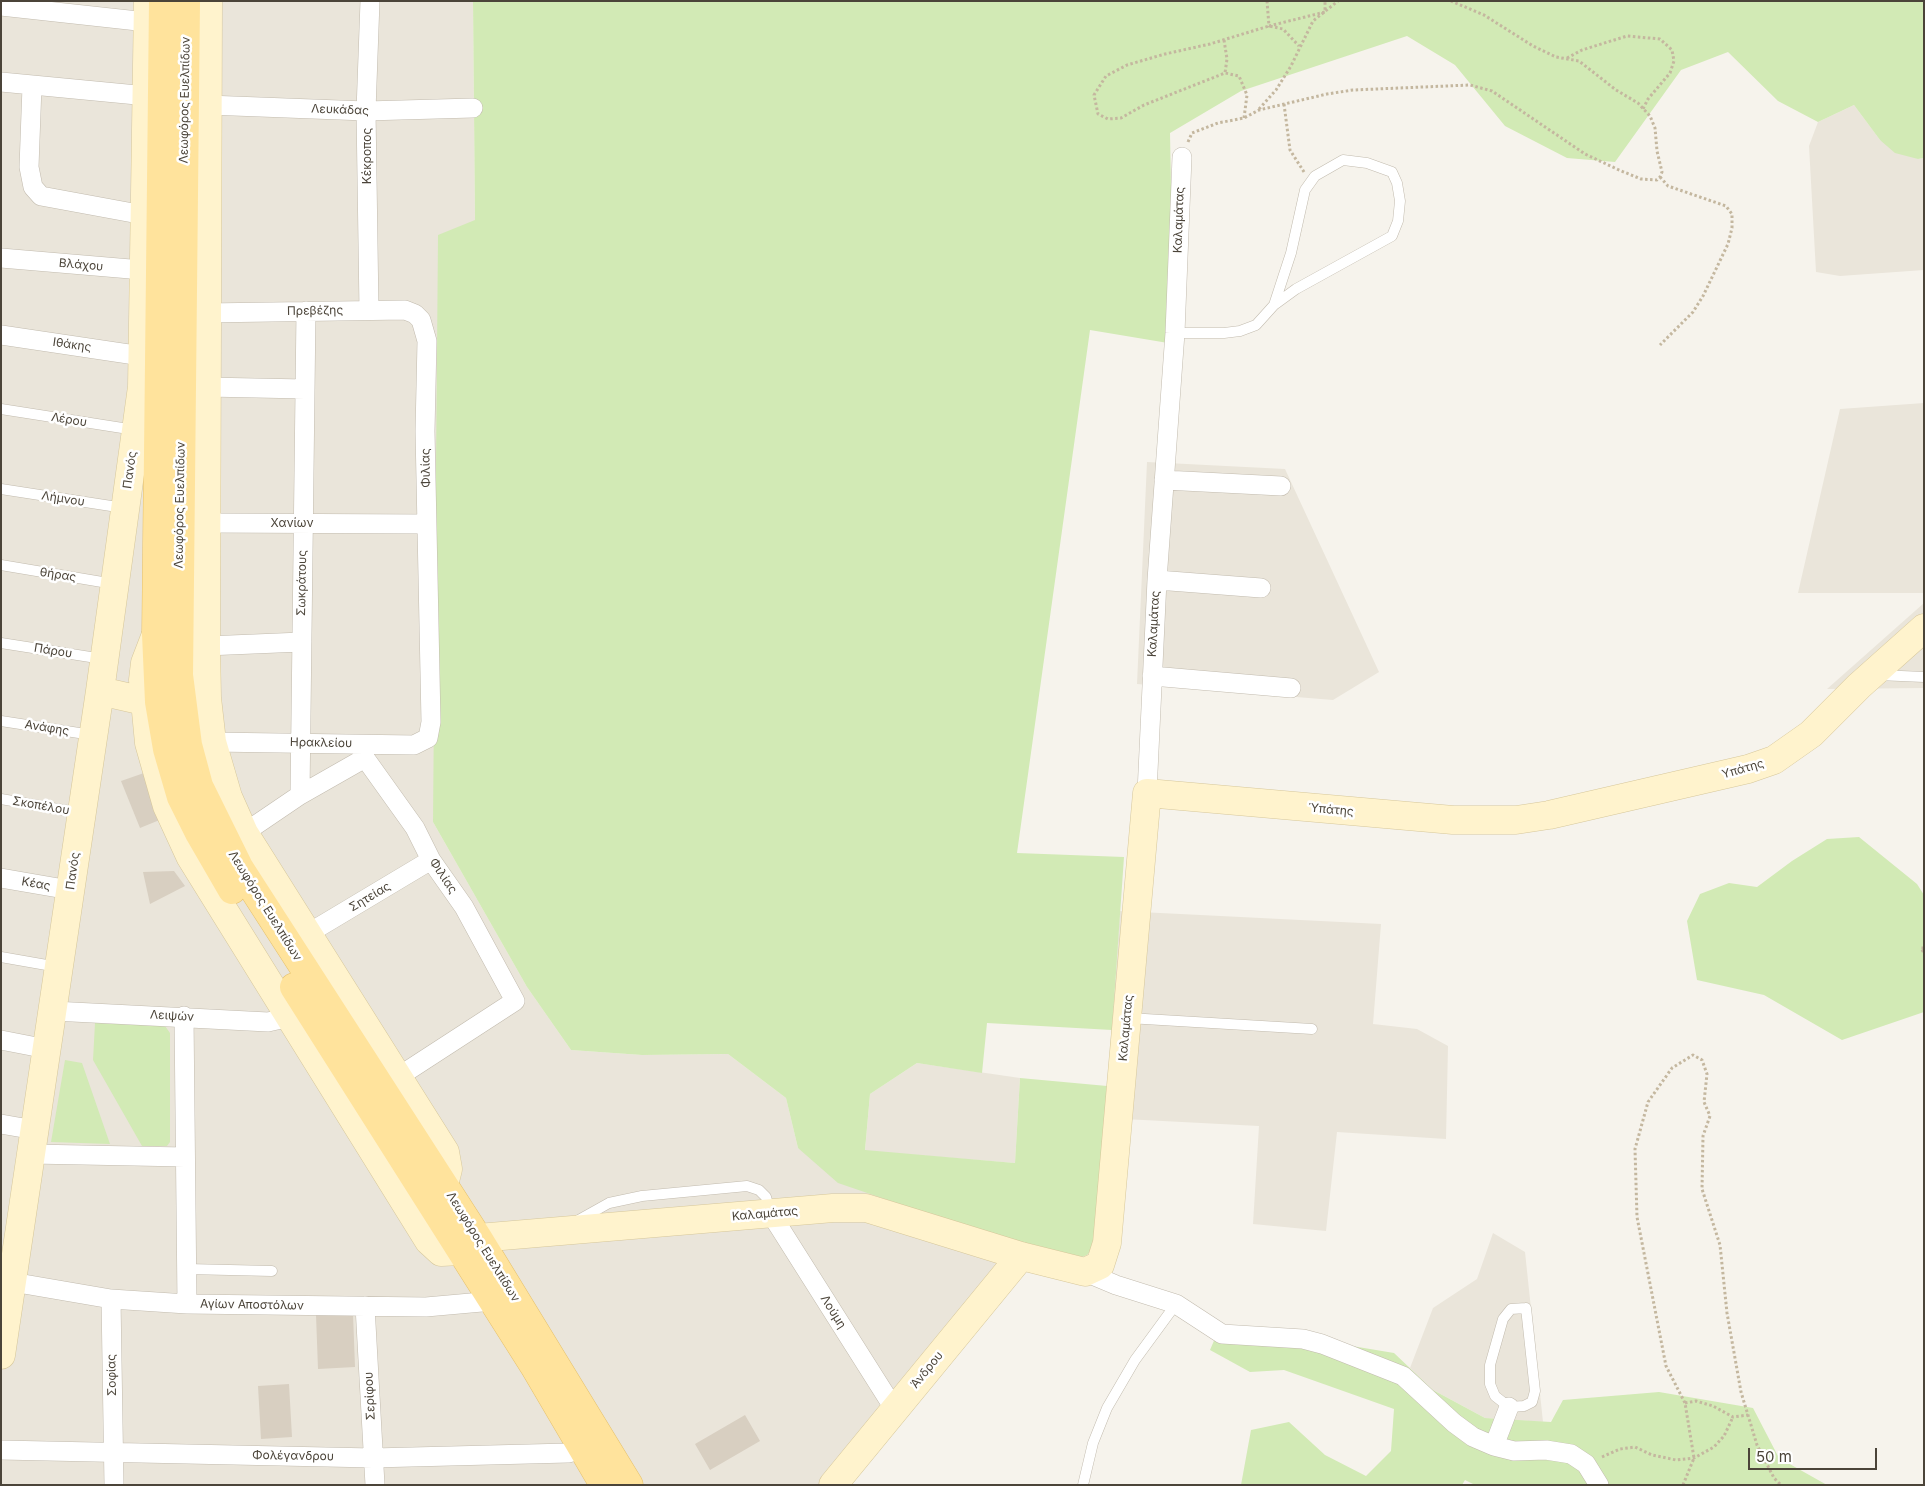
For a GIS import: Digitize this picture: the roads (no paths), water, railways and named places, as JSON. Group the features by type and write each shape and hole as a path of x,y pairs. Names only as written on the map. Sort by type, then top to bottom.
{"main road":[{"name":"Λεωφόρος Ευελπίδων","path":"186,1 180,434 156,634 159,702 168,749 181,797 216,882 469,1244 629,1485"},
{"name":"Λεωφόρος Ευελπίδων","path":"152,8 154,97 150,389 168,523 178,650 194,699 188,745 200,786 239,866 444,1185 493,1301 604,1485"}],"street":[{"path":"208,1 206,646 194,699 212,742 228,797 244,833 309,933 445,1152 448,1169 444,1185"},
{"name":"Κέκροπος","path":"369,310 366,111 370,1"},
{"path":"1,6 152,8"},
{"path":"1,82 154,97"},
{"path":"32,86 29,167 33,188 41,196 144,215"},
{"name":"Πανός","path":"2,1348 100,691 136,430 150,389 142,356 152,271 144,215 154,97"},
{"name":"Λευκάδας","path":"207,105 366,111 473,108"},
{"name":"Καλαμάτας","path":"156,634 145,663 144,701 149,743 168,806 190,856 216,882 290,1017 429,1242 441,1252 469,1244 556,1232 834,1208 866,1208 1021,1256 1086,1272 1100,1265 1107,1243 1147,793 1157,580 1175,333 1182,157"},
{"path":"183,223 207,189"},
{"name":"Βλάχου","path":"1,258 152,271"},
{"name":"Πρεβέζης","path":"206,313 405,310 415,314 421,320"},
{"name":"Σωκράτους","path":"300,795 306,311"},
{"name":"Φιλίας","path":"421,320 427,341 425,431 431,722 428,738"},
{"name":"Ιθάκης","path":"1,335 142,356"},
{"path":"206,396 305,389"},
{"path":"180,434 206,396"},
{"path":"1164,480 1281,486"},
{"name":"Χανίων","path":"124,517 138,527 168,523 426,524"},
{"path":"1157,580 1261,588"},
{"name":"Υπάτης","path":"1516,820 1682,785 1774,760 1811,734 1872,674 1924,628"},
{"path":"206,646 302,642"},
{"path":"1152,676 1291,688"},
{"path":"100,691 144,701"},
{"name":"Ηρακλείου","path":"212,742 300,742 363,751 414,745 428,738"},
{"path":"244,833 363,751"},
{"name":"Φιλίας","path":"363,751 415,828 431,860 464,907 515,1001 398,1077"},
{"name":"Ύπάτης","path":"1147,793 1453,820 1516,820"},
{"name":"Σητείας","path":"309,933 431,860"},
{"name":"Κέας","path":"1,878 70,890"},
{"name":"Λειψών","path":"53,1011 184,1016 268,1022 290,1017"},
{"path":"184,1016 187,1304"},
{"path":"1,1040 47,1049"},
{"path":"1,1124 33,1142 185,1157"},
{"name":"Λούμη","path":"771,1214 895,1410"},
{"name":"Άνδρου","path":"833,1485 1021,1256"},
{"path":"1086,1272 1116,1285 1176,1304 1222,1334 1303,1339 1322,1344 1403,1376 1454,1423 1473,1437 1494,1446 1514,1451 1546,1450 1571,1454 1586,1464 1599,1485"},
{"name":"Αγίων Αποστόλων","path":"12,1282 111,1299 187,1304 426,1307 493,1301"},
{"name":"Σοφίας","path":"111,1299 114,1485"},
{"name":"Σερίφου","path":"365,1306 375,1485"},
{"path":"1494,1446 1509,1406"},
{"name":"Φολέγανδρου","path":"1,1450 374,1458 568,1452 584,1449"}],"lane":[{"path":"1175,333 1240,331 1256,325 1274,305 1318,276 1392,236 1398,221 1400,201 1397,183 1392,172 1384,167 1343,160 1315,176 1305,190 1291,254 1274,305"},
{"name":"Λέρου","path":"1,410 136,430"},
{"name":"Λήμνου","path":"1,489 124,517"},
{"name":"θήρας","path":"1,565 115,584"},
{"name":"Πάρου","path":"1,643 104,659"},
{"path":"1872,674 1924,677"},
{"name":"Ανάφης","path":"1,721 93,736"},
{"name":"Σκοπέλου","path":"1,799 82,814"},
{"path":"1,957 59,967"},
{"path":"1127,1018 1312,1029"},
{"path":"187,1269 272,1271"},
{"path":"1084,1485 1093,1443 1107,1408 1135,1360 1176,1304"},
{"path":"1526,1308 1536,1391 1532,1402 1524,1406 1509,1406 1495,1396 1490,1384 1490,1364 1503,1319 1511,1309 1526,1308"}]}
